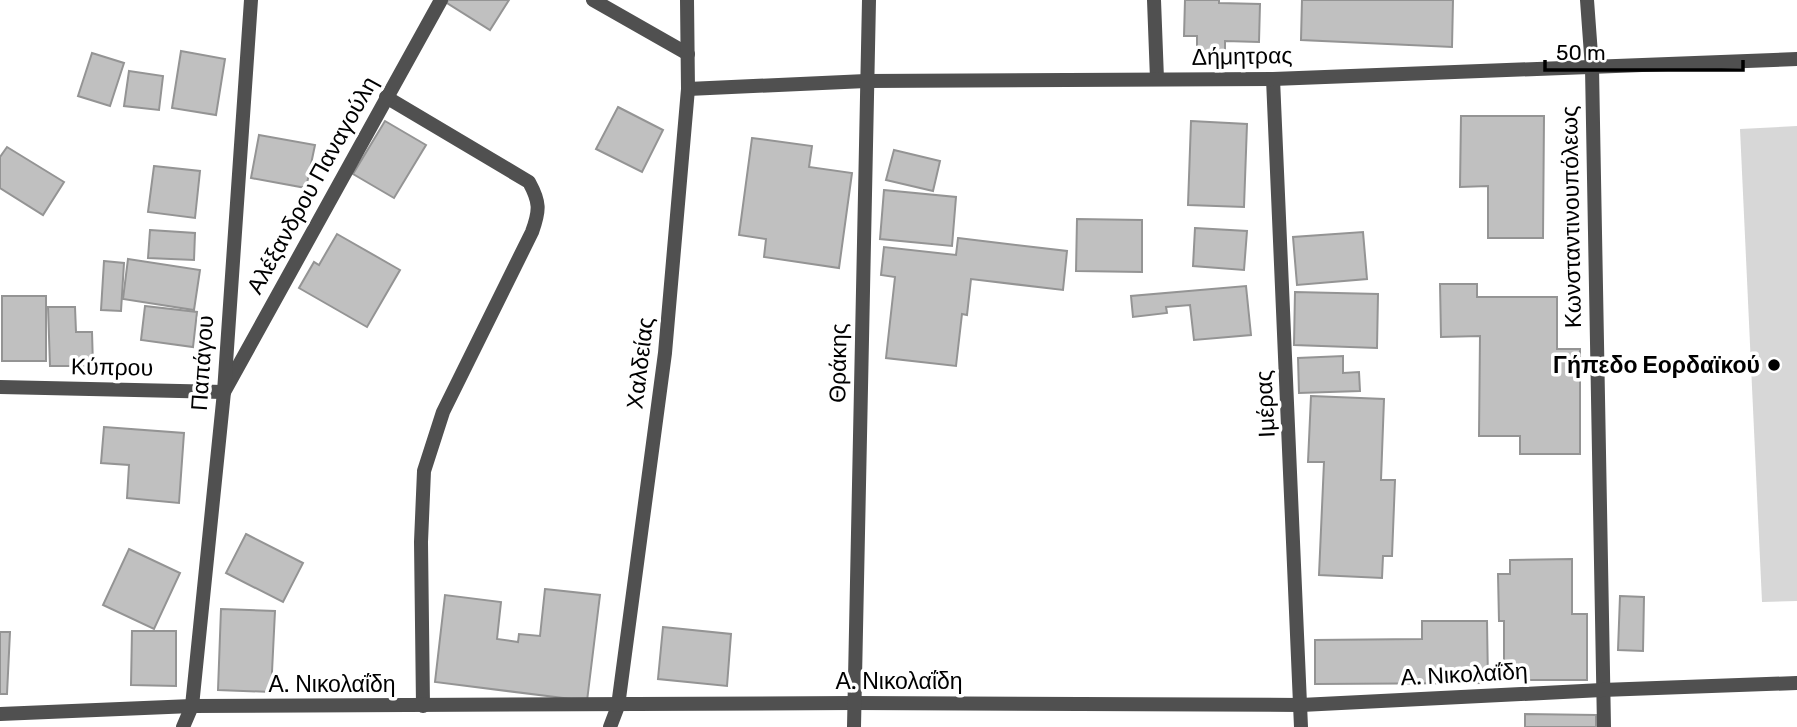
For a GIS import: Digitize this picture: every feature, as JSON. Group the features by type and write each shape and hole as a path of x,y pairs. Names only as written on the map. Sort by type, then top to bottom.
{"street":[{"name":"Παπάγου","path":"183,727 192,706 224,392 251,0"},
{"name":"Αλέξανδρου Παναγούλη","path":"224,392 441,0"},
{"path":"593,0 688,54"},
{"name":"Χαλδείας","path":"610,727 618,706 665,353 688,89 687,0"},
{"name":"Θράκης","path":"854,727 869,0"},
{"path":"1154,0 1157,79"},
{"name":"Κωνσταντινουπόλεως","path":"1587,0 1592,68 1604,727"},
{"name":"Δήμητρας","path":"688,89 866,82 1273,79 1797,59"},
{"name":"Ιμέρας","path":"1273,79 1301,727"},
{"path":"386,97 529,182 538,199 538,216 532,232 443,412 424,471 421,542 423,706"},
{"name":"Κύπρου","path":"0,387 224,392"},
{"name":"Α. Νικολαΐδη","path":"0,714 192,706 1301,705 1797,683"}],"shaded area":[{"name":"Γήπεδο Εορδαϊκού","path":"1797,126 1797,601 1762,602 1740,129"}],"building":[{"path":"448,0 509,0 490,30 447,3"},
{"path":"1185,0 1260,4 1259,42 1225,41 1225,56 1197,56 1197,36 1184,36"},
{"path":"1302,0 1453,0 1452,47 1301,40"},
{"path":"181,51 225,59 216,115 172,108"},
{"path":"92,53 124,63 110,106 78,96"},
{"path":"129,71 163,76 159,110 124,106"},
{"path":"618,107 663,130 642,172 596,149"},
{"path":"1461,116 1544,116 1543,238 1488,238 1488,186 1460,187"},
{"path":"385,121 426,145 394,198 353,174"},
{"path":"1191,121 1247,124 1244,207 1188,205"},
{"path":"259,135 315,145 306,188 251,178"},
{"path":"752,138 812,146 809,167 852,173 839,268 764,257 766,239 739,235"},
{"path":"7,147 64,182 43,215 0,188 0,157"},
{"path":"894,150 940,161 933,191 886,180"},
{"path":"154,166 200,171 195,218 148,212"},
{"path":"884,190 956,197 952,246 880,239"},
{"path":"1077,219 1142,220 1142,272 1076,271"},
{"path":"1195,228 1247,231 1244,270 1193,266"},
{"path":"150,230 195,233 194,260 148,258"},
{"path":"1363,232 1367,279 1297,285 1293,237"},
{"path":"337,234 400,270 367,327 299,288 314,262 319,265"},
{"path":"958,238 1067,251 1063,290 971,279 967,315 962,314 956,366 886,358 895,277 881,275 884,247 956,255"},
{"path":"128,259 200,270 194,310 123,299"},
{"path":"104,261 124,263 121,311 101,310"},
{"path":"1440,284 1477,284 1477,297 1557,297 1557,349 1580,349 1580,454 1520,454 1520,436 1479,436 1480,336 1441,337"},
{"path":"1246,286 1251,335 1194,340 1190,305 1166,307 1167,313 1133,317 1131,296"},
{"path":"1295,292 1378,294 1377,348 1294,345"},
{"path":"2,296 46,296 46,361 2,361"},
{"path":"145,306 197,312 193,347 141,340"},
{"path":"48,307 75,307 76,332 92,332 93,366 50,366"},
{"path":"1343,356 1343,373 1359,372 1360,391 1299,393 1298,358"},
{"path":"1311,396 1384,399 1381,480 1395,480 1392,556 1383,556 1382,578 1319,575 1324,462 1308,462"},
{"path":"104,427 184,433 179,503 127,498 129,465 101,463"},
{"path":"246,534 303,563 283,602 226,573"},
{"path":"129,549 180,573 154,629 103,605"},
{"path":"1572,559 1572,614 1587,614 1587,680 1504,680 1504,621 1499,621 1498,574 1510,574 1510,560"},
{"path":"545,589 600,595 587,701 435,682 445,595 501,602 497,639 518,642 519,634 540,636"},
{"path":"1620,596 1644,597 1643,651 1618,650"},
{"path":"221,609 275,611 271,692 218,690"},
{"path":"1422,621 1487,621 1488,683 1315,684 1315,640 1422,639"},
{"path":"663,627 731,634 727,686 658,679"},
{"path":"132,631 176,631 176,686 131,685"},
{"path":"0,632 10,632 7,694 0,694"},
{"path":"1525,714 1596,715 1596,727 1525,727"}],"place":[{"name":"Γήπεδο Εορδαϊκού","path":"1774,365"}]}
